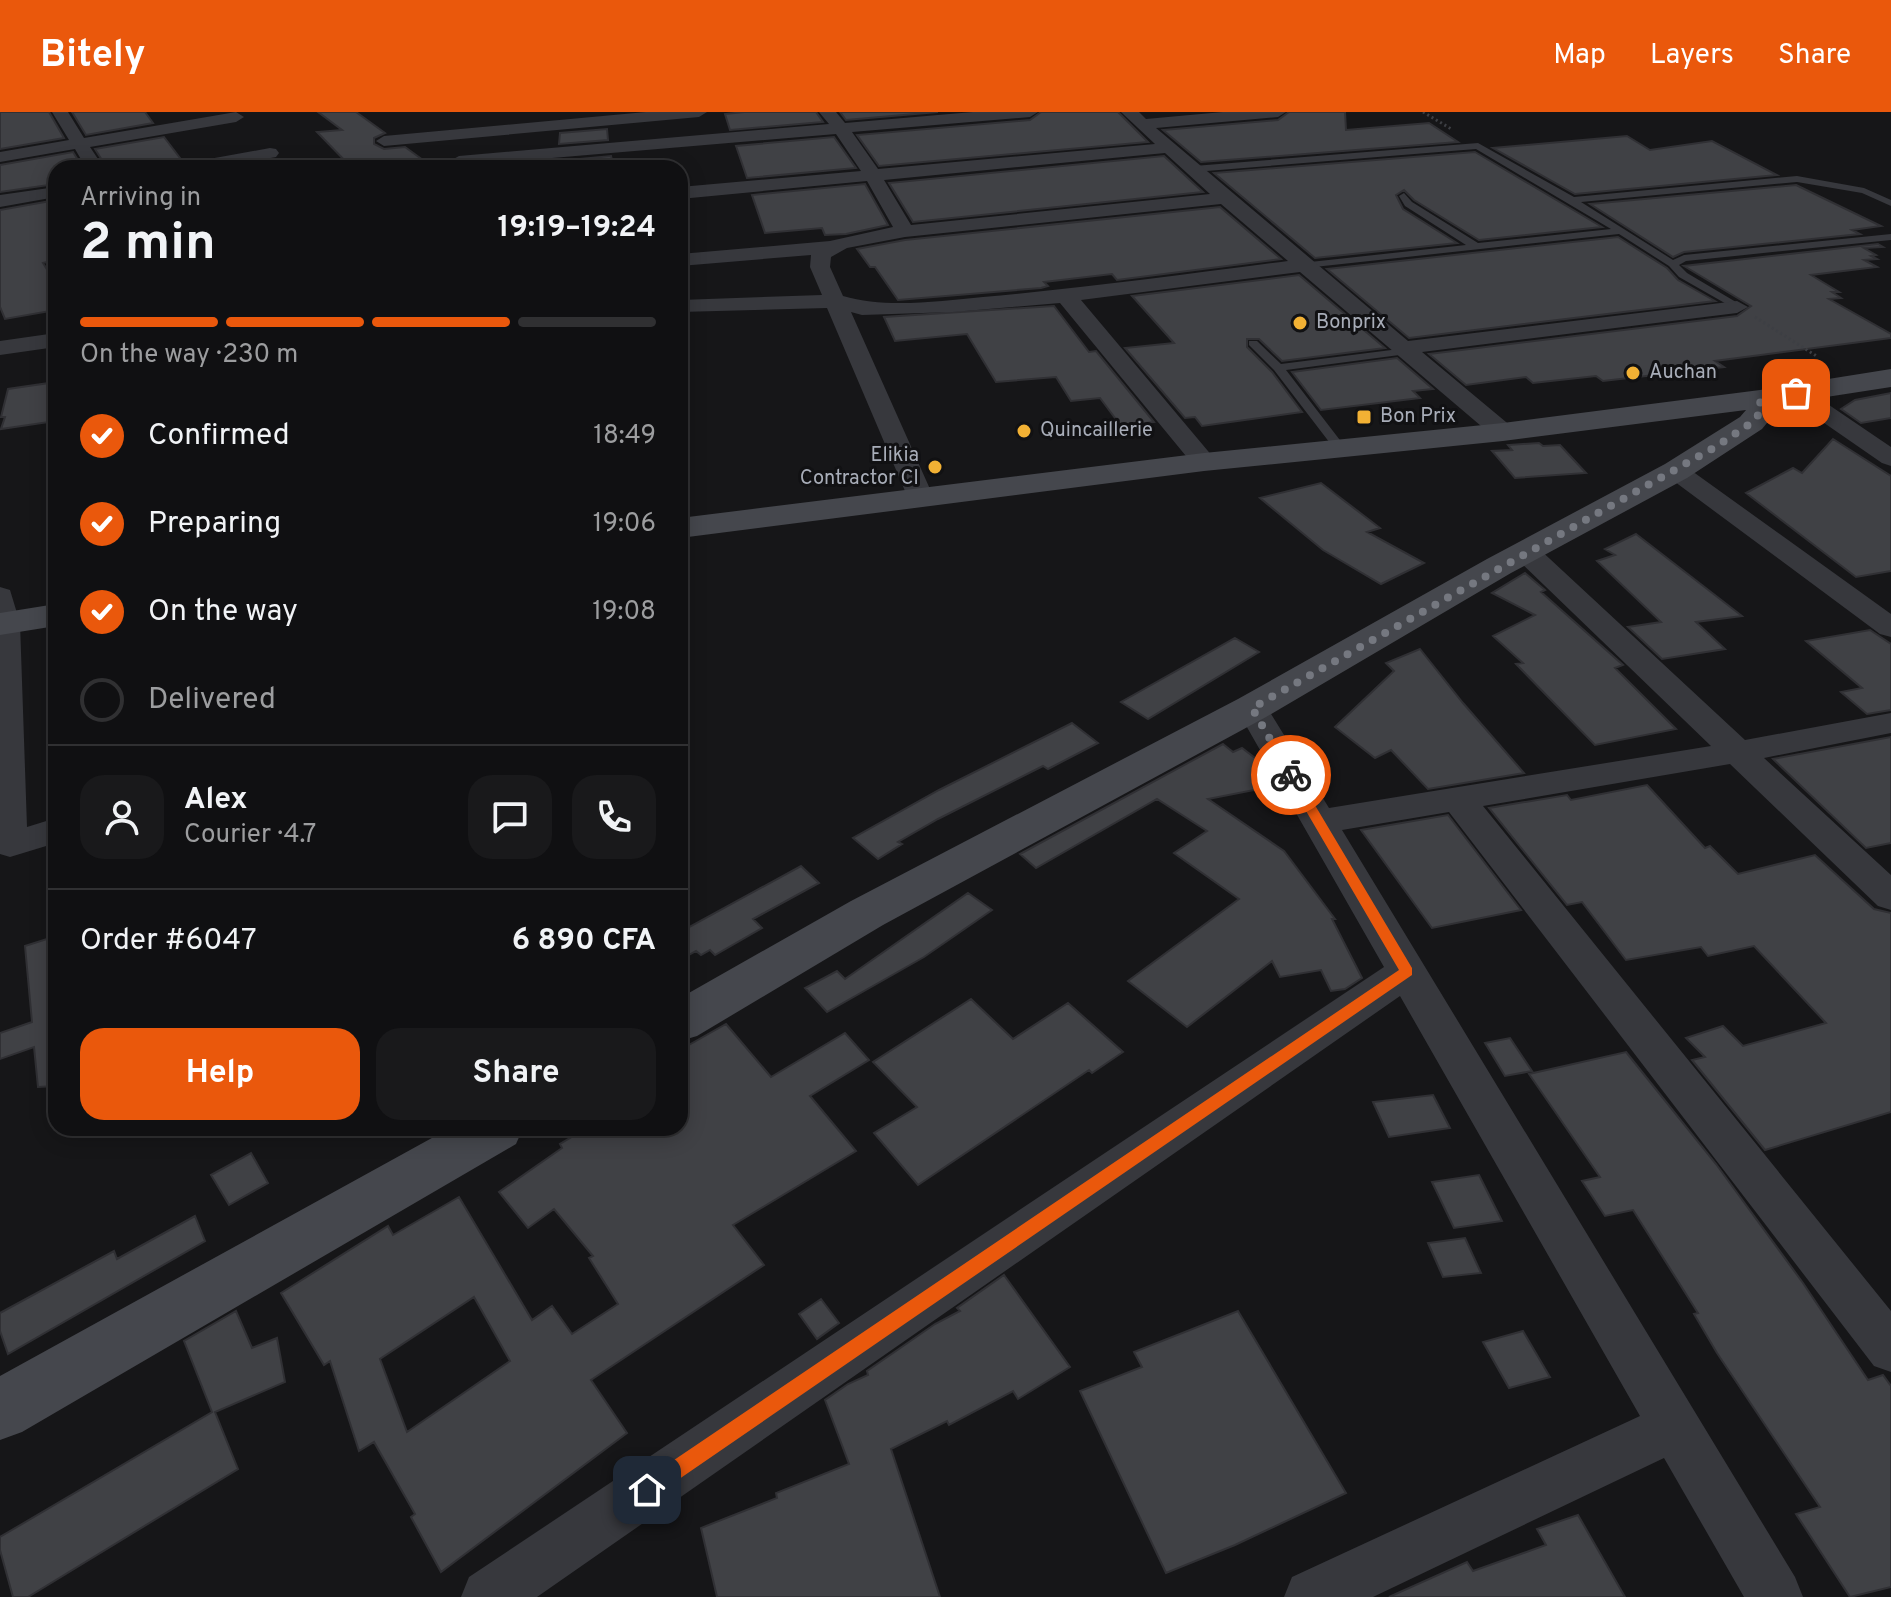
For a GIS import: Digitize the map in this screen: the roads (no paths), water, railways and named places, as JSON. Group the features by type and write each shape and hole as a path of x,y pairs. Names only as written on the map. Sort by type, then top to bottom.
{"street":[{"path":"60,112 89,160"},
{"path":"502,112 507,129"},
{"path":"384,141 648,114 699,112"},
{"path":"827,112 874,177 905,231"},
{"path":"471,160 1030,112"},
{"path":"1136,118 1278,112"},
{"path":"1136,118 1225,198 1503,432"},
{"path":"0,157 241,122 277,160"},
{"path":"688,192 1167,148"},
{"path":"231,160 270,153"},
{"path":"0,201 48,193"},
{"path":"688,259 832,247 905,231 1225,198"},
{"path":"832,247 821,254 820,267 921,498"},
{"path":"688,306 836,301 862,309 888,309 1066,296 1305,265"},
{"path":"1066,296 1204,462"},
{"path":"1405,349 1737,307"},
{"path":"0,348 48,341"},
{"path":"688,527 1204,462 1503,432 1891,378"},
{"path":"1778,396 1891,458"},
{"path":"688,1017 867,913 1252,708 1526,552 1676,471 1751,423 1778,396"},
{"path":"1676,471 1891,628"},
{"path":"1526,552 1891,897"},
{"path":"1861,604 1891,599"},
{"path":"48,615 2,614 5,847 48,833"},
{"path":"1252,708 1775,1597"},
{"path":"1319,822 1738,752 1891,723"},
{"path":"1458,799 1891,1349"},
{"path":"489,1597 1407,971"},
{"path":"0,1410 483,1136"},
{"path":"1312,1597 1675,1426"}],"lane":[{"path":"1194,169 1478,146 1572,200 1673,264 1683,275 1737,307"},
{"path":"1572,200 1797,179 1864,191 1891,203"},
{"path":"1404,196 1408,204 1477,247"},
{"path":"1305,265 1621,231"},
{"path":"1673,264 1684,258 1891,237"},
{"path":"1253,343 1278,368 1340,448"},
{"path":"1278,368 1405,349"}],"place":[{"name":"Bonprix","path":"1300,323"},
{"name":"Auchan","path":"1633,373"},
{"name":"Bon Prix","path":"1364,417"},
{"name":"Quincaillerie","path":"1024,431"},
{"name":"Elikia Contractor CI","path":"935,467"}]}
